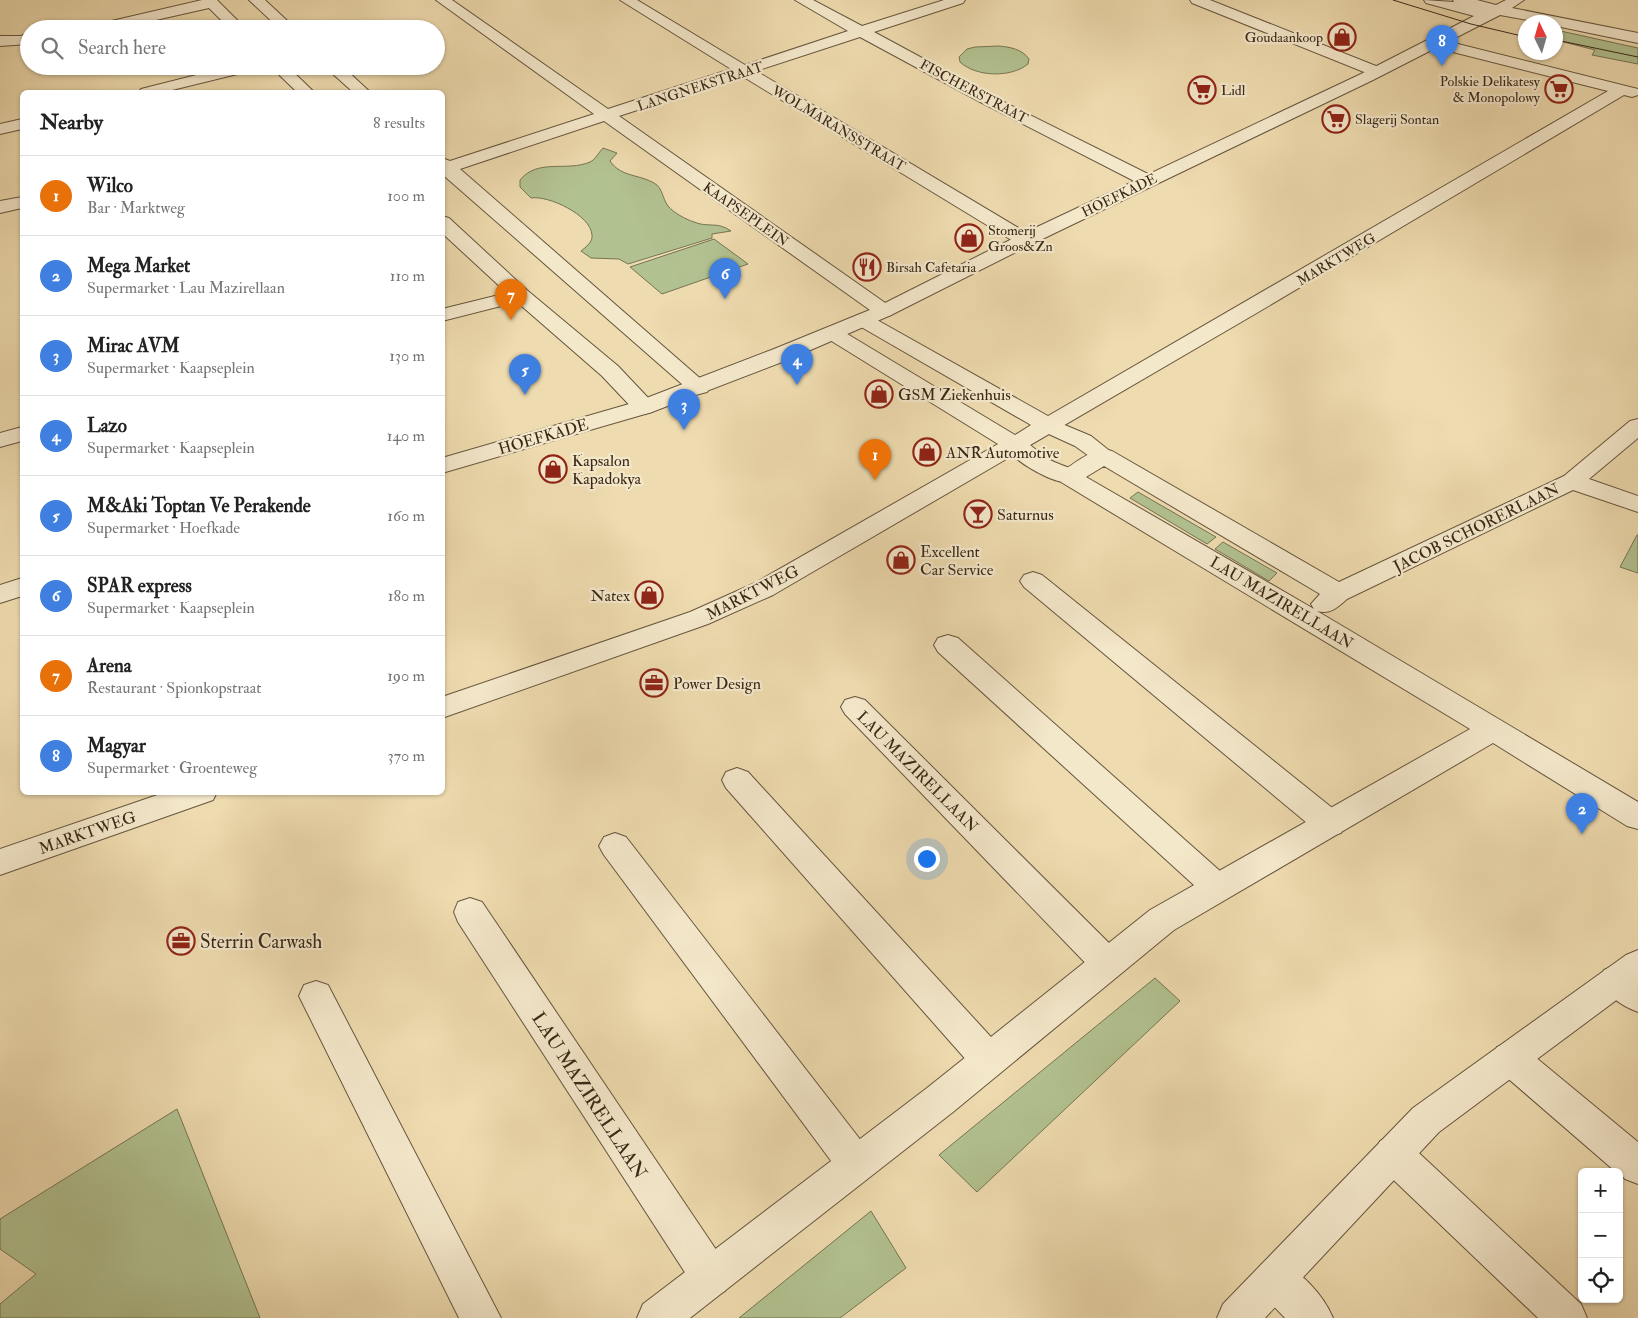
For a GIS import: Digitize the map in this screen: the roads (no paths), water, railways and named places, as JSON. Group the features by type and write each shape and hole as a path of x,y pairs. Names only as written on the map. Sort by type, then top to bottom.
{"street":[{"path":"256,0 279,20"},
{"name":"KAAPSEPLEIN","path":"443,0 884,311"},
{"name":"WOLMARANSSTRAAT","path":"627,0 1025,240"},
{"name":"FISCHERSTRAAT","path":"802,0 990,101 1148,181"},
{"name":"LANGNEKSTRAAT","path":"445,167 607,117 958,0"},
{"path":"1197,0 1375,71"},
{"path":"1431,0 1493,13 1638,38"},
{"path":"1460,0 1493,13 1517,0"},
{"path":"134,20 211,2 230,20"},
{"name":"HOEFKADE","path":"863,320 1493,13"},
{"path":"0,41 20,41"},
{"path":"1434,43 1630,92"},
{"path":"155,90 216,75"},
{"path":"288,75 304,90"},
{"path":"342,75 360,90"},
{"name":"MARKTWEG","path":"445,707 737,603 1630,92"},
{"path":"0,129 20,124"},
{"path":"445,168 699,387"},
{"path":"0,208 20,203"},
{"path":"445,225 521,295 610,371 644,407 699,387 863,320 1048,425 1083,441 1104,456 1338,593"},
{"path":"445,313 521,295"},
{"path":"832,333 1014,444"},
{"name":"HOEFKADE","path":"445,465 644,407"},
{"name":"JACOB SCHORERLAAN","path":"1307,617 1338,593 1572,481 1638,426"},
{"path":"0,440 20,435"},
{"name":"LAU MAZIRELLAAN","path":"1014,444 1042,466 1069,477 1307,617 1638,817"},
{"path":"1069,477 1104,456"},
{"path":"1572,481 1638,504"},
{"path":"1033,580 1330,824"},
{"path":"0,594 20,588"},
{"path":"948,645 1218,888"},
{"name":"LAU MAZIRELLAAN","path":"854,707 1108,964"},
{"path":"657,1318 989,1060 1162,920 1494,729"},
{"path":"737,780 989,1060"},
{"name":"MARKTWEG","path":"0,862 193,795"},
{"path":"615,846 856,1164"},
{"name":"LAU MAZIRELLAAN","path":"470,912 711,1277"},
{"path":"1237,1318 1426,1120 1510,1058 1631,981"},
{"path":"316,996 481,1318"},
{"path":"1510,1058 1638,1166"},
{"path":"1392,1154 1567,1318"},
{"path":"1275,1279 1312,1318"}],"tram line":[{"path":"1393,0 1471,24 1518,35"},
{"path":"1563,41 1638,57"}],"place":[{"name":"Goudaankoop","path":"1342,37"},
{"name":"Magyar","path":"1442,66"},
{"name":"Polskie Delikatesy & Monopolowy","path":"1559,89"},
{"name":"Lidl","path":"1202,90"},
{"name":"Slagerij Sontan","path":"1336,119"},
{"name":"Stomerij Groos&Zn","path":"969,238"},
{"name":"Birsah Cafetaria","path":"867,267"},
{"name":"SPAR express","path":"725,299"},
{"name":"Arena","path":"511,320"},
{"name":"Lazo","path":"797,385"},
{"name":"GSM Ziekenhuis","path":"879,394"},
{"name":"M&Aki Toptan Ve Perakende","path":"525,395"},
{"name":"Mirac AVM","path":"684,430"},
{"name":"ANR Automotive","path":"927,452"},
{"name":"Kapsalon Kapadokya","path":"553,469"},
{"name":"Wilco","path":"875,480"},
{"name":"Saturnus","path":"978,514"},
{"name":"Excellent Car Service","path":"901,560"},
{"name":"Natex","path":"649,595"},
{"name":"Power Design","path":"654,683"},
{"name":"Mega Market","path":"1582,834"},
{"name":"Sterrin Carwash","path":"181,941"}]}
